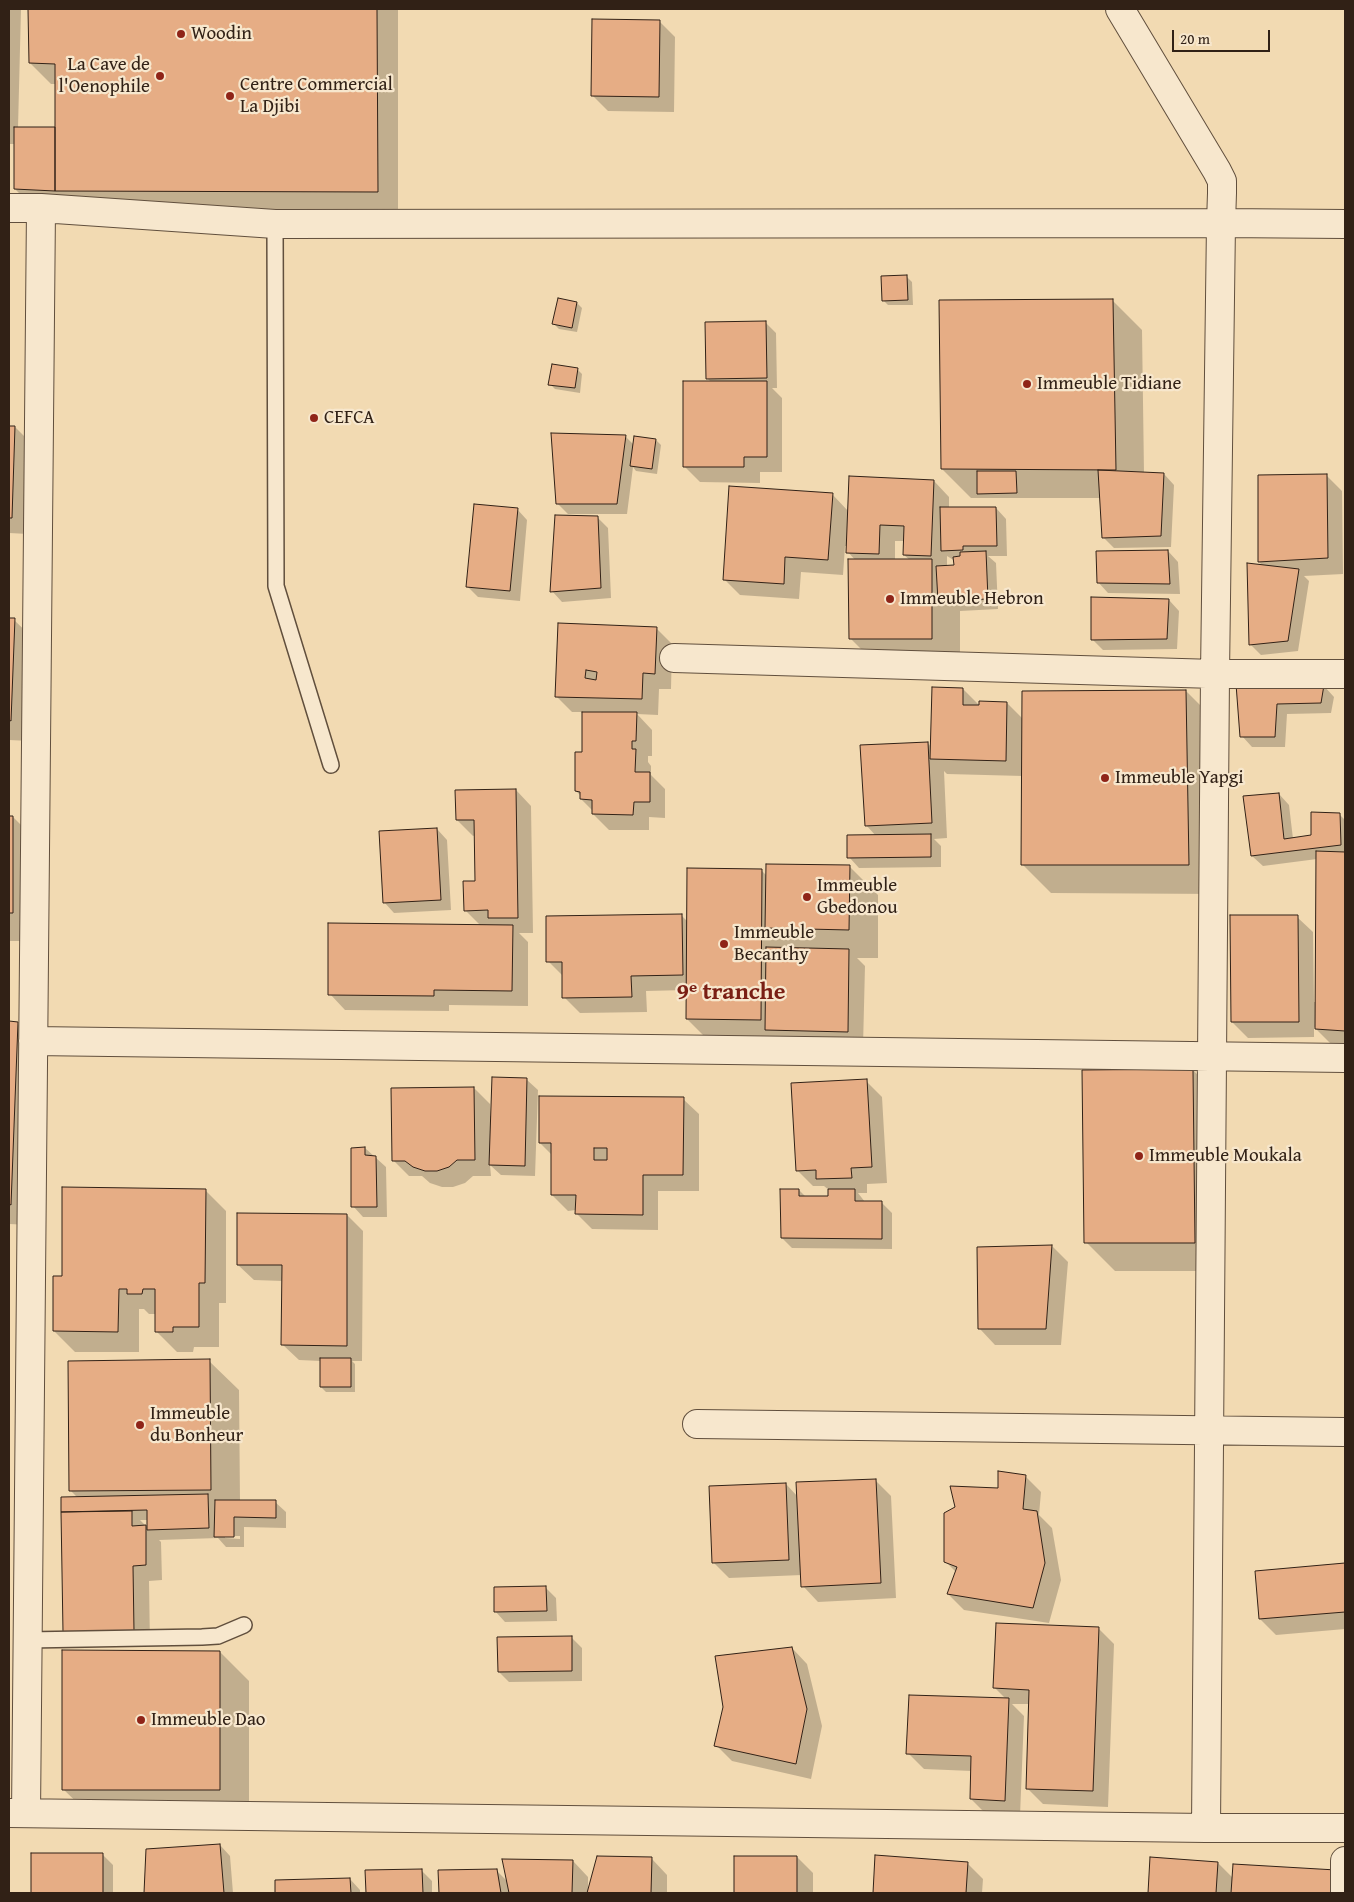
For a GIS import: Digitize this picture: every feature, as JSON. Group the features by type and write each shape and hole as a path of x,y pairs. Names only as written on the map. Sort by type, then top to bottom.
{"street":[{"path":"1120,9 1219,176 1222,193 1220,222 1215,674 1206,1828"},
{"path":"9,208 41,208 275,224 1220,222 1345,224"},
{"path":"41,208 27,1640 17,1813 1206,1828 1345,1828"},
{"path":"674,658 1215,674 1345,674"},
{"path":"33,1041 1345,1058"},
{"path":"697,1424 1345,1432"},
{"path":"1345,1861 1345,1893"}],"lane":[{"path":"275,224 276,586 331,765"},
{"path":"27,1640 218,1636 244,1625"}],"building":[{"name":"Centre Commercial La Djibi","path":"28,9 377,9 378,192 55,191 55,64 29,63"},
{"path":"592,19 660,20 659,97 591,96"},
{"path":"14,127 55,127 55,191 14,189"},
{"path":"907,275 908,300 882,301 881,276"},
{"path":"558,298 577,302 572,328 552,324"},
{"name":"Immeuble Tidiane","path":"1113,299 1116,470 941,469 939,300"},
{"path":"766,321 767,378 706,379 705,322"},
{"path":"552,364 578,368 575,388 548,385"},
{"path":"683,381 767,381 767,457 744,457 744,467 683,467"},
{"path":"9,426 15,426 12,518 9,518"},
{"path":"551,433 626,435 617,504 556,504"},
{"path":"634,436 656,439 652,469 630,466"},
{"path":"1098,470 1164,473 1161,536 1102,538"},
{"path":"977,471 1016,471 1017,493 977,494"},
{"path":"1327,474 1328,558 1258,562 1258,475"},
{"path":"849,476 934,480 931,556 903,555 904,526 880,525 879,554 846,553"},
{"path":"729,486 833,493 828,560 785,557 784,584 723,580"},
{"path":"474,504 518,508 510,591 466,587"},
{"path":"940,507 996,507 997,546 963,546 963,550 941,551"},
{"path":"555,515 598,516 601,588 550,592"},
{"path":"1168,550 1170,584 1097,583 1096,551"},
{"path":"986,551 988,599 938,601 936,566 954,565 953,557 960,556 960,552"},
{"name":"Immeuble Hebron","path":"848,559 932,559 932,639 849,639"},
{"path":"1247,563 1299,569 1288,641 1249,645"},
{"path":"1091,597 1169,599 1167,639 1091,640"},
{"path":"9,618 15,618 11,721 9,720"},
{"path":"558,623 657,627 655,674 643,673 642,699 555,697","holes":["586,670 597,672 596,680 585,678"]},
{"path":"1236,684 1324,685 1321,703 1277,704 1275,737 1240,737"},
{"path":"932,687 963,688 963,705 979,705 979,701 1007,702 1006,761 930,759"},
{"name":"Immeuble Yapgi","path":"1186,690 1189,865 1021,865 1022,691"},
{"path":"582,712 637,712 636,741 632,741 632,749 636,749 635,772 650,772 650,802 634,802 633,815 592,814 592,800 580,799 580,792 575,791 575,752 582,752"},
{"path":"928,742 932,823 865,826 860,745"},
{"path":"516,789 518,918 488,918 488,910 464,911 463,881 475,881 474,820 456,820 455,790"},
{"path":"1279,793 1284,839 1311,835 1311,812 1340,813 1341,845 1251,856 1243,796"},
{"path":"9,816 13,816 13,913 9,913"},
{"path":"437,828 441,900 383,903 379,831"},
{"path":"931,834 931,857 847,858 847,835"},
{"path":"1316,851 1345,852 1345,1031 1315,1029"},
{"name":"Immeuble Gbedonou","path":"766,864 850,865 849,930 765,928"},
{"name":"Immeuble Becanthy","path":"687,868 762,869 761,1020 686,1019"},
{"path":"682,914 683,975 631,976 632,997 562,998 562,962 546,962 546,916"},
{"path":"1230,915 1298,915 1299,1022 1231,1022"},
{"path":"328,923 513,925 512,991 434,990 434,996 328,995"},
{"path":"766,947 849,949 848,1032 765,1030"},
{"path":"9,1021 18,1022 11,1205 9,1204"},
{"name":"Immeuble Moukala","path":"1193,1069 1195,1243 1084,1243 1082,1070"},
{"path":"492,1077 527,1078 525,1166 489,1165"},
{"path":"867,1079 872,1167 851,1168 852,1178 816,1179 816,1170 796,1171 791,1083"},
{"path":"474,1087 475,1160 457,1160 449,1167 437,1171 425,1171 413,1167 405,1161 392,1161 391,1088"},
{"path":"539,1096 684,1097 683,1175 643,1175 643,1215 575,1214 576,1195 551,1195 551,1143 539,1143","holes":["594,1148 607,1148 607,1160 594,1160"]},
{"path":"365,1147 365,1155 376,1156 377,1207 351,1207 351,1148"},
{"path":"62,1187 206,1189 205,1283 199,1283 199,1327 173,1327 173,1332 155,1332 155,1289 143,1289 142,1294 127,1294 127,1289 119,1289 118,1332 53,1331 53,1276 62,1276"},
{"path":"780,1189 799,1189 799,1196 828,1196 828,1189 855,1189 855,1201 882,1201 882,1239 781,1238"},
{"path":"237,1213 347,1214 347,1346 281,1345 282,1265 237,1265"},
{"path":"1052,1245 1046,1329 978,1329 977,1247"},
{"path":"320,1358 351,1358 351,1387 320,1387"},
{"name":"Immeuble du Bonheur","path":"210,1359 211,1490 69,1491 68,1361"},
{"path":"998,1471 1026,1475 1023,1509 1037,1511 1045,1563 1033,1608 947,1594 957,1567 944,1562 944,1513 955,1507 950,1486 998,1488"},
{"path":"876,1479 881,1583 801,1587 796,1482"},
{"path":"786,1483 789,1560 712,1563 709,1486"},
{"path":"208,1494 209,1528 147,1530 147,1510 61,1512 61,1497"},
{"path":"215,1500 276,1500 276,1518 234,1517 234,1537 214,1537"},
{"path":"132,1511 132,1526 146,1525 146,1565 133,1566 134,1631 63,1632 61,1512"},
{"path":"1345,1563 1345,1612 1259,1619 1255,1571"},
{"path":"546,1586 547,1611 494,1612 494,1587"},
{"path":"996,1623 1099,1627 1093,1791 1026,1789 1029,1690 993,1688"},
{"path":"572,1636 572,1671 498,1672 497,1637"},
{"path":"792,1647 807,1709 796,1764 714,1746 723,1707 715,1656"},
{"name":"Immeuble Dao","path":"62,1650 220,1651 220,1790 62,1790"},
{"path":"909,1695 1009,1698 1005,1801 970,1799 971,1756 906,1754"},
{"path":"220,1844 224,1893 144,1893 146,1849"},
{"path":"31,1853 103,1853 103,1893 31,1893"},
{"path":"875,1855 968,1862 966,1893 873,1893"},
{"path":"597,1856 652,1857 651,1893 587,1893"},
{"path":"734,1856 797,1856 797,1893 734,1893"},
{"path":"1150,1857 1218,1862 1216,1893 1148,1893"},
{"path":"502,1859 573,1860 572,1893 509,1893"},
{"path":"1233,1864 1336,1870 1334,1893 1231,1893"},
{"path":"422,1869 423,1893 366,1893 365,1870"},
{"path":"497,1869 501,1893 439,1893 438,1870"},
{"path":"350,1878 351,1893 275,1893 275,1880"}],"place":[{"name":"Woodin","path":"181,34"},
{"name":"La Cave de l'Oenophile","path":"160,76"},
{"name":"Centre Commercial La Djibi","path":"230,96"},
{"name":"Immeuble Tidiane","path":"1027,384"},
{"name":"CEFCA","path":"314,418"},
{"name":"Immeuble Hebron","path":"890,599"},
{"name":"Immeuble Yapgi","path":"1105,778"},
{"name":"Immeuble Gbedonou","path":"807,897"},
{"name":"Immeuble Becanthy","path":"724,944"},
{"name":"Immeuble Moukala","path":"1139,1156"},
{"name":"Immeuble du Bonheur","path":"140,1425"},
{"name":"Immeuble Dao","path":"141,1720"}],"district":[{"name":"9ᵉ tranche","path":"731,993"}]}
